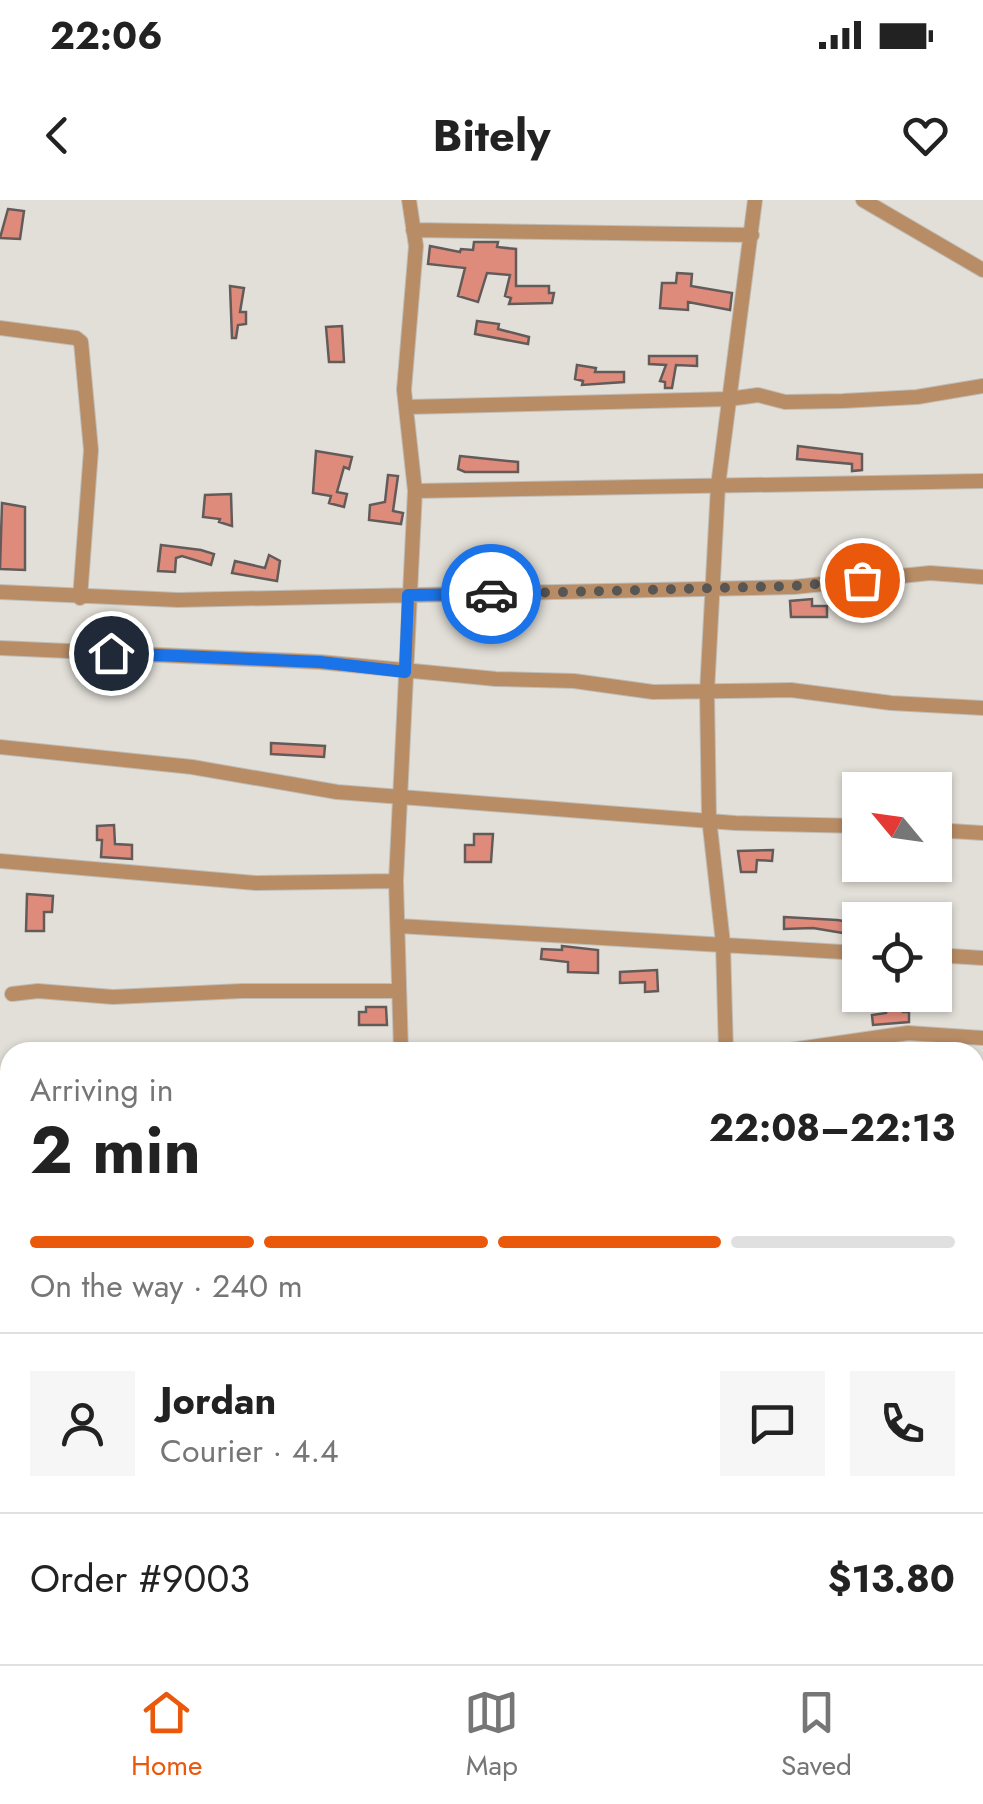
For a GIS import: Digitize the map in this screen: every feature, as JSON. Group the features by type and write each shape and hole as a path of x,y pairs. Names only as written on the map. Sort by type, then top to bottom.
{"street":[{"path":"402,1042 396,881 415,491 404,376 416,246 410,200"},
{"path":"726,1042 723,943 709,818 707,692 718,486 755,200"},
{"path":"862,200 983,270"},
{"path":"414,230 752,236"},
{"path":"0,328 76,338 81,342 91,450 80,598"},
{"path":"408,406 729,399 758,395 785,402 843,401 916,397 983,386"},
{"path":"415,491 983,482"},
{"path":"0,592 80,598 408,595 714,590 930,573 983,577"},
{"path":"0,648 320,662 654,692 791,690 891,703 983,708"},
{"path":"0,747 192,767 337,792 709,818 734,823 842,826"},
{"path":"952,831 983,833"},
{"path":"0,861 256,883 396,881"},
{"path":"400,926 842,952"},
{"path":"952,956 983,958"},
{"path":"12,994 38,991 113,997 242,990 399,991"},
{"path":"846,1042 908,1033 983,1038"}],"building":[{"path":"8,209 24,211 20,239 0,238"},
{"path":"474,242 498,242 497,247 516,249 516,286 549,286 549,293 554,293 552,303 509,304 511,298 505,296 510,275 487,273 478,302 458,296 465,268 428,264 430,246 460,252 473,250"},
{"path":"677,273 692,274 691,286 732,293 730,310 688,302 688,310 660,308 662,283 676,283"},
{"path":"230,286 244,288 240,312 246,312 246,324 238,325 236,338 232,338"},
{"path":"477,321 499,324 498,329 529,337 528,344 475,334"},
{"path":"342,326 344,362 329,362 326,327"},
{"path":"649,356 697,356 697,366 676,365 672,388 665,388 665,382 660,381 666,365 649,364"},
{"path":"577,365 596,368 595,372 624,372 624,382 582,385 583,381 575,379"},
{"path":"798,446 862,454 862,470 852,471 852,464 797,459"},
{"path":"316,451 352,457 349,469 344,467 337,492 347,494 344,507 329,503 331,496 313,493"},
{"path":"460,456 518,462 518,472 465,472 458,469"},
{"path":"388,475 398,476 393,511 403,513 401,524 369,520 370,505 385,502"},
{"path":"231,494 232,526 219,522 220,519 203,517 205,495"},
{"path":"2,503 25,507 25,570 0,569"},
{"path":"161,545 214,554 211,565 182,556 176,558 175,572 158,571"},
{"path":"269,555 280,561 277,581 232,573 235,561 265,568"},
{"path":"812,599 812,606 827,606 827,617 791,617 790,601"},
{"path":"271,743 325,746 324,757 271,754"},
{"path":"114,825 115,844 132,845 132,859 101,857 102,840 97,840 97,826"},
{"path":"474,834 493,834 491,862 465,862 465,845 474,845"},
{"path":"773,850 772,861 757,860 756,872 741,872 738,851"},
{"path":"27,894 53,896 52,912 44,912 44,931 26,931"},
{"path":"784,917 842,921 842,933 784,929"},
{"path":"562,946 598,950 598,973 568,972 568,962 541,959 542,949 562,950"},
{"path":"657,970 658,991 645,992 645,982 620,983 620,972"},
{"path":"366,1007 386,1007 387,1025 359,1025 359,1012 366,1012"},
{"path":"909,1012 909,1022 873,1025 872,1015"}],"way so far":[{"path":"491,594 794,586 862,580"}],"route":[{"path":"111,653 320,662 405,672 408,595 491,594"}]}
